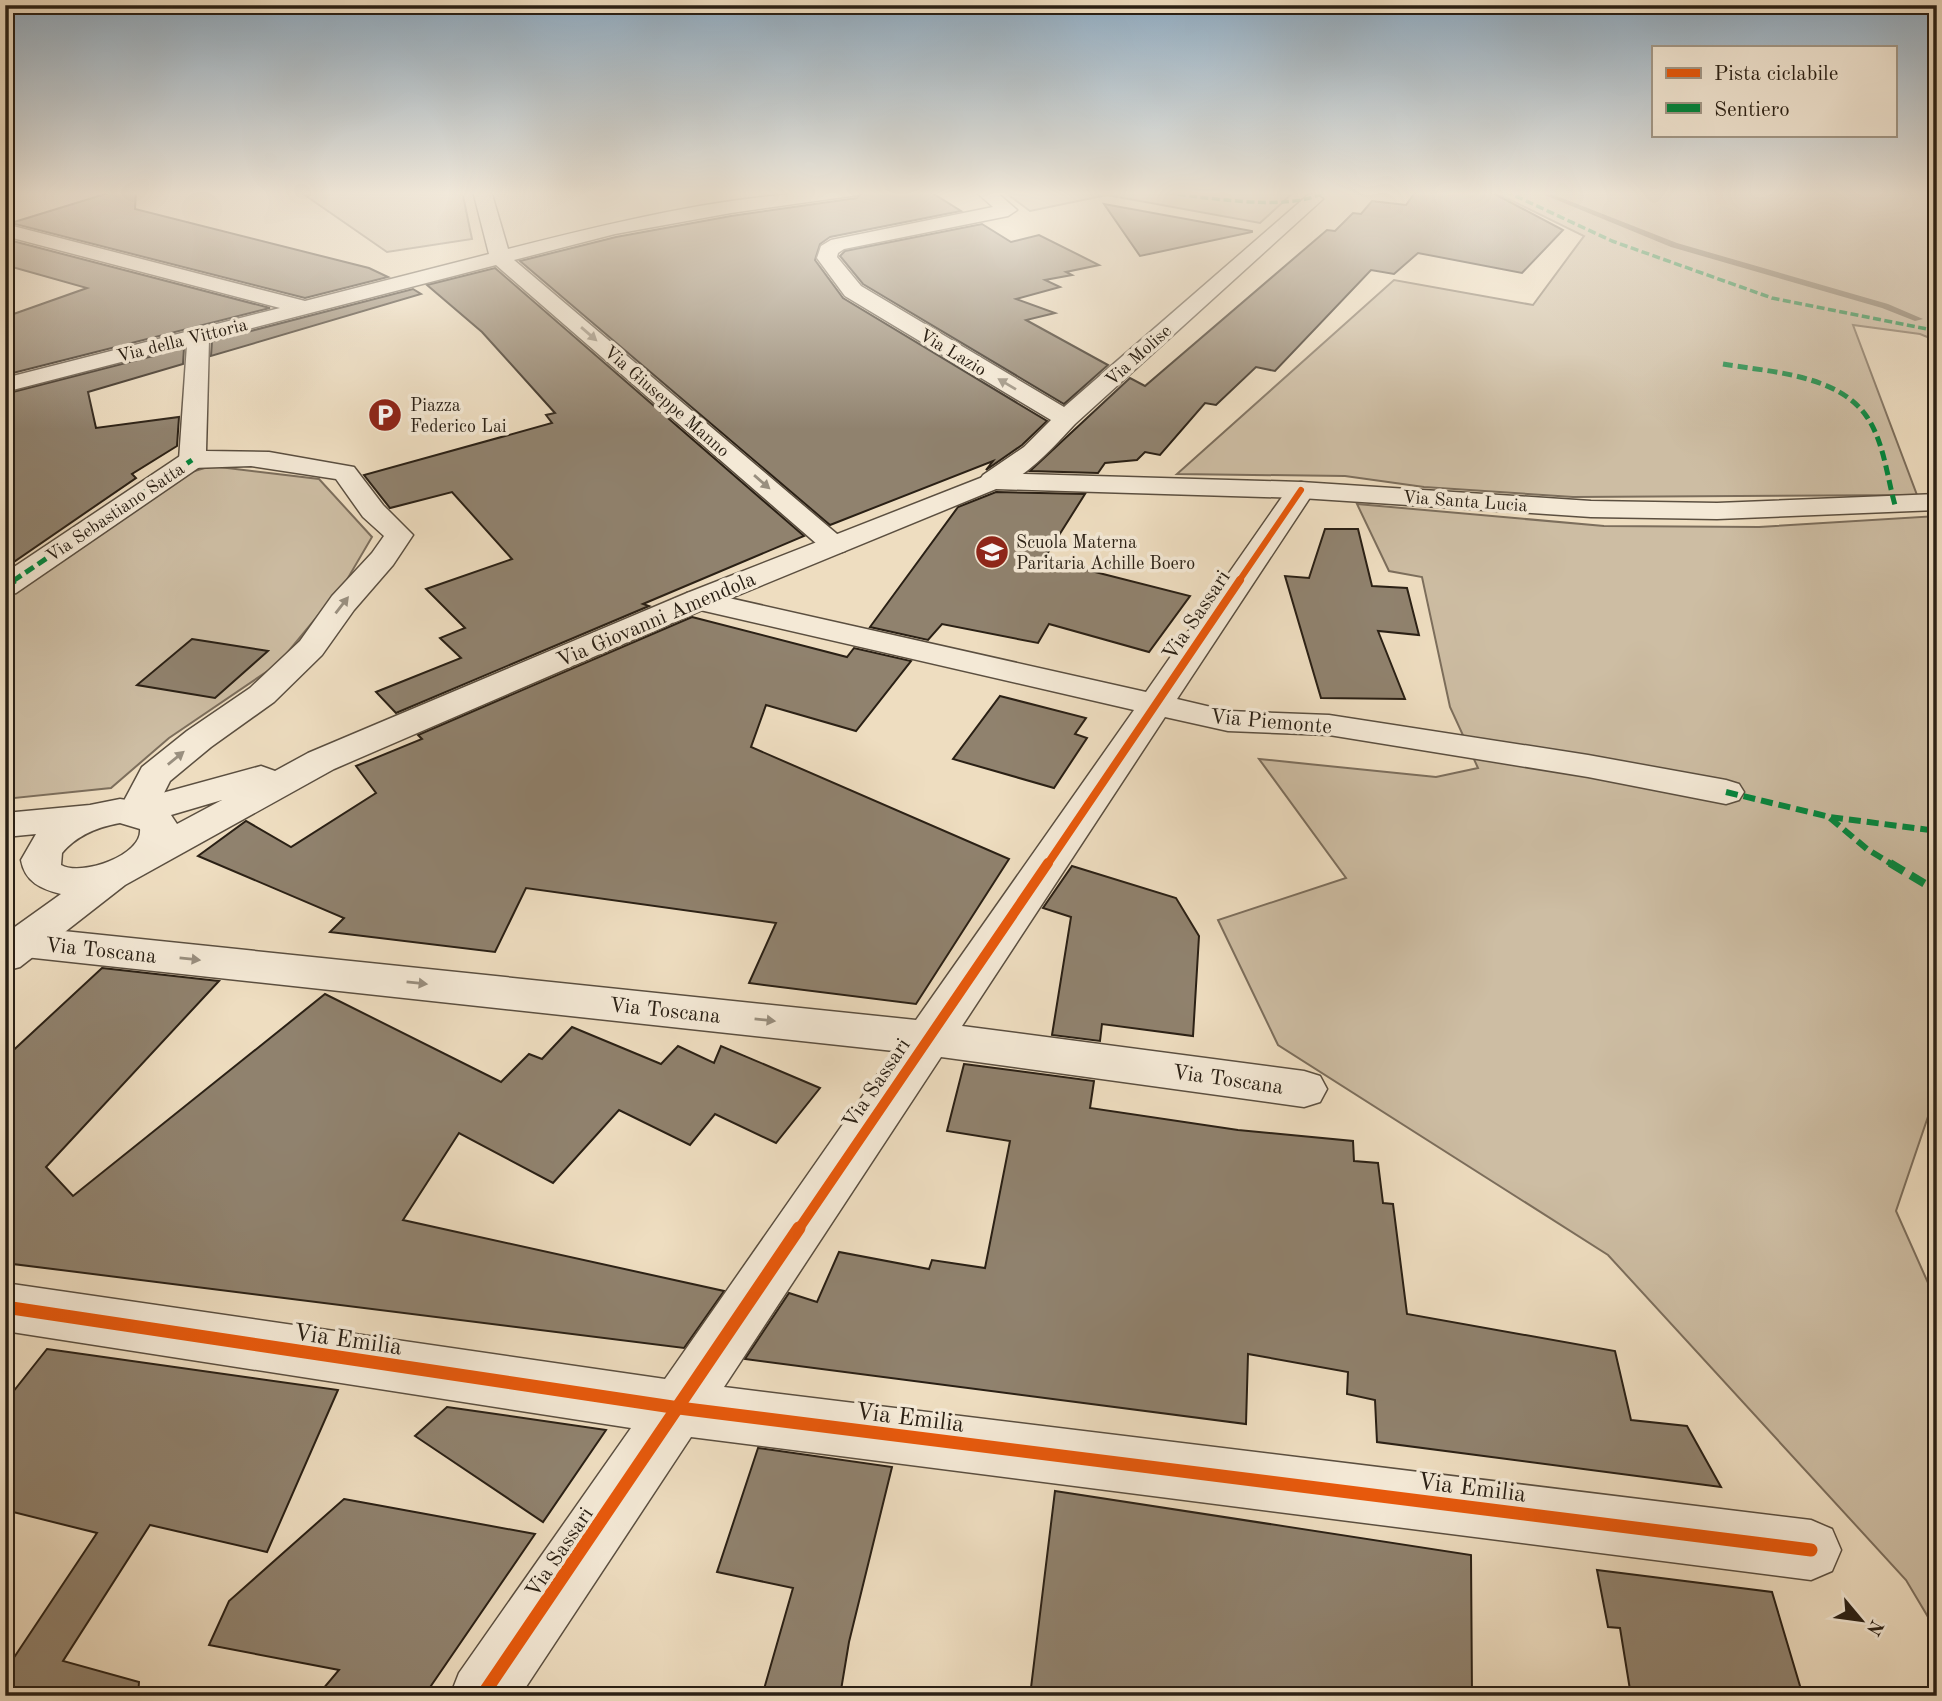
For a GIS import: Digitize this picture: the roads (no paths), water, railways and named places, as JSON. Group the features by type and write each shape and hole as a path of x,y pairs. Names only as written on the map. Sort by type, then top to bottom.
{"street":[{"path":"160,270 305,308"},
{"name":"Via della Vittoria","path":"5,385 452,270"},
{"name":"Via Giuseppe Manno","path":"514,270 835,545"},
{"name":"Via Lazio","path":"837,270 853,291 1066,419"},
{"name":"Via Molise","path":"993,481 1033,453 1066,419 1234,270"},
{"name":"Via Sebastiano Satta","path":"5,587 192,460 199,342 196,338"},
{"path":"111,877 71,884 55,880 44,874 40,864 42,852 65,829 119,813 155,775 199,739 262,695 311,648 343,603 383,559 398,535 373,511 345,473 245,456 192,460"},
{"name":"Via Giovanni Amendola","path":"111,877 321,761 698,600 993,481"},
{"name":"Via Santa Lucia","path":"993,481 1301,490 1633,510 1717,511 1937,502"},
{"name":"Via Sassari","path":"482,1696 1301,490"},
{"name":"Via Piemonte","path":"698,600 1228,721 1328,725 1588,765 1726,792"},
{"name":"Via Giovanni Amendola","path":"119,813 321,761"},
{"path":"5,825 119,813 149,816 158,823 160,833 157,845 147,857"},
{"path":"5,844 40,864"},
{"path":"15,949 111,877"},
{"name":"Via Toscana","path":"15,949 927,1038 1304,1089"},
{"name":"Via Emilia","path":"5,1307 679,1408 1811,1550"}],"waterway":[{"path":"1762,270 1885,306 1918,319"}],"place":[{"name":"Piazza Federico Lai","path":"385,415"},
{"name":"Scuola Materna Paritaria Achille Boero","path":"992,552"}]}
